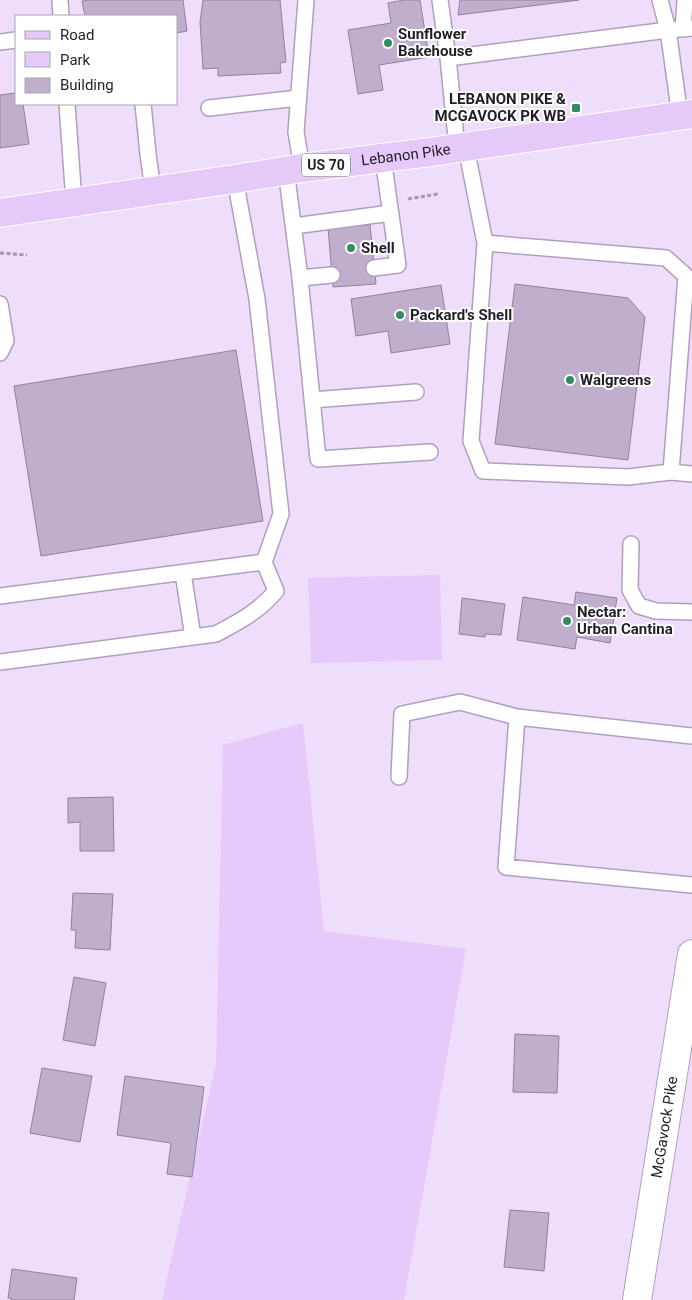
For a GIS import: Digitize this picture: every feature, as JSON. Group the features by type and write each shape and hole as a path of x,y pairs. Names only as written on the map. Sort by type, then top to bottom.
{"main road":[{"name":"Lebanon Pike","path":"0,213 294,169 686,115"},
{"name":"McGavock Pike","path":"637,1300 692,954"}],"lane":[{"path":"60,0 61,15"},
{"path":"306,0 294,169 294,226 318,459 430,452"},
{"path":"440,0 461,147 485,243 471,441 483,471 628,476 671,472 692,474"},
{"path":"660,0 686,115"},
{"path":"448,58 688,28 685,0"},
{"path":"0,42 15,40"},
{"path":"209,108 298,98"},
{"path":"67,105 74,202"},
{"path":"143,105 153,190"},
{"path":"374,268 398,265 383,158"},
{"path":"0,662 216,634 247,617 268,600 276,590 264,562 281,514 257,298 235,179"},
{"path":"294,226 391,213"},
{"path":"485,243 666,258 686,276 671,472"},
{"path":"300,278 332,275"},
{"path":"0,304 6,341 0,353"},
{"path":"312,400 416,392"},
{"path":"631,544 630,590 639,606 656,611 692,612"},
{"path":"0,596 264,562"},
{"path":"183,573 192,638"},
{"path":"399,777 402,714 460,702 517,717 692,736"},
{"path":"517,717 506,867 692,886"}],"path":[{"path":"0,253 27,255"}],"green space":[{"path":"440,575 442,660 311,663 308,578"},
{"path":"303,723 324,931 466,949 404,1300 162,1300 216,1064 223,745"}],"building":[{"path":"183,0 187,31 178,33 178,15 85,15 82,1"},
{"path":"203,0 280,0 286,62 280,63 281,73 218,76 218,68 203,69 200,22"},
{"name":"Sunflower Bakehouse","path":"420,0 429,57 379,65 383,90 358,94 348,30 391,23 388,3"},
{"path":"460,0 579,0 458,15"},
{"path":"15,93 15,105 23,105 29,144 0,148 0,95"},
{"name":"Shell","path":"370,225 376,284 333,287 328,228"},
{"name":"Walgreens","path":"515,284 628,298 645,317 628,460 495,444"},
{"name":"Packard's Shell","path":"441,285 450,344 391,353 388,331 356,336 351,299"},
{"path":"236,350 263,521 41,556 14,386"},
{"name":"Nectar: Urban Cantina","path":"576,592 617,598 610,643 577,637 575,649 517,640 523,597 574,605"},
{"path":"462,598 505,604 501,635 485,634 485,637 459,634"},
{"path":"113,797 114,851 80,851 80,822 68,823 68,798"},
{"path":"73,893 113,894 110,950 75,948 76,930 71,930"},
{"path":"74,977 106,983 95,1046 63,1040"},
{"path":"515,1034 559,1036 557,1093 513,1092"},
{"path":"42,1068 92,1076 80,1142 30,1133"},
{"path":"125,1076 204,1087 192,1177 167,1174 171,1143 117,1135"},
{"path":"510,1210 549,1213 544,1271 504,1267"},
{"path":"12,1269 77,1278 74,1300 11,1300 11,1298 8,1298"}],"place":[{"name":"Sunflower Bakehouse","path":"388,43"},
{"name":"LEBANON PIKE & MCGAVOCK PK WB","path":"576,108"},
{"name":"Shell","path":"351,248"},
{"name":"Packard's Shell","path":"400,315"},
{"name":"Walgreens","path":"570,380"},
{"name":"Nectar: Urban Cantina","path":"567,621"}]}
